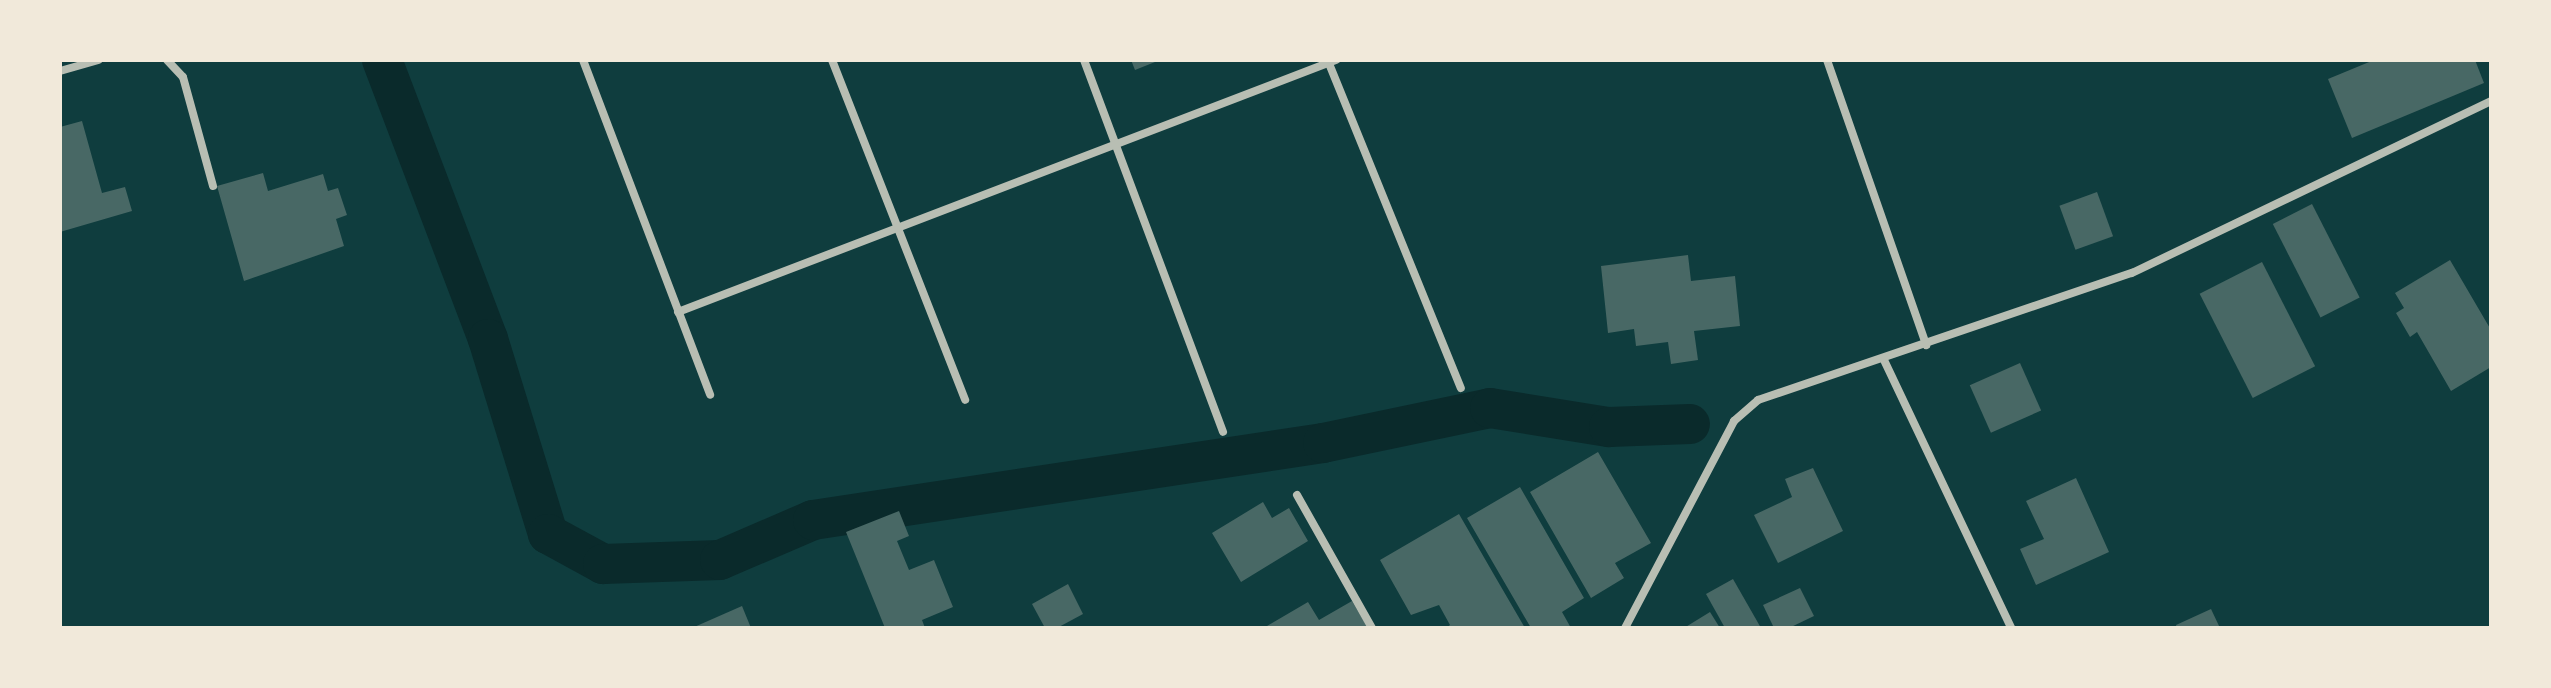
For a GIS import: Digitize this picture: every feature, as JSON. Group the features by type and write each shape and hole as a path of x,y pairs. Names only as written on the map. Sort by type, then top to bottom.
{"street":[{"path":"60,71 98,60"},
{"path":"167,60 183,77 213,186"},
{"path":"583,60 710,395"},
{"path":"832,60 965,400"},
{"path":"1084,60 1118,143 1223,432"},
{"path":"1827,60 1926,345"},
{"path":"678,312 1331,61 1461,388"},
{"path":"1625,628 1734,421 1758,400 1884,360 2132,273 2491,101"},
{"path":"1884,360 2011,628"},
{"path":"1297,495 1372,628"}],"building":[{"path":"1131,60 1160,60 1135,70"},
{"path":"2374,60 2475,60 2484,83 2352,138 2328,79"},
{"path":"82,121 102,193 125,187 132,211 60,232 60,127"},
{"path":"263,173 268,191 323,174 328,191 338,188 347,215 336,219 344,246 244,281 217,186"},
{"path":"2097,192 2113,236 2075,250 2059,206"},
{"path":"2312,204 2360,298 2320,318 2273,224"},
{"path":"1688,255 1691,281 1735,276 1740,326 1694,331 1698,360 1671,364 1668,342 1636,346 1634,329 1608,333 1601,266"},
{"path":"2450,260 2491,330 2491,367 2451,391 2417,332 2410,337 2396,313 2404,308 2395,293"},
{"path":"2262,262 2315,366 2253,398 2200,294"},
{"path":"2020,363 2041,411 1991,433 1970,385"},
{"path":"1598,452 1651,543 1615,563 1624,578 1591,598 1530,492"},
{"path":"1813,468 1843,531 1778,563 1754,515 1792,497 1785,479"},
{"path":"2076,478 2109,552 2036,585 2020,549 2044,539 2026,501"},
{"path":"1520,487 1584,598 1562,612 1571,628 1531,628 1467,518"},
{"path":"1263,502 1272,518 1289,508 1308,541 1241,582 1212,533"},
{"path":"899,511 909,536 897,541 909,570 934,560 953,607 922,620 925,628 885,628 846,532"},
{"path":"1459,514 1525,628 1446,628 1450,625 1439,605 1411,615 1380,560"},
{"path":"1733,579 1761,628 1725,628 1706,594"},
{"path":"1068,584 1083,614 1057,628 1045,628 1032,604"},
{"path":"1800,588 1814,616 1789,628 1774,628 1763,605"},
{"path":"1352,601 1368,628 1267,626 1308,602 1319,620"},
{"path":"742,606 751,628 692,628"},
{"path":"2211,609 2220,628 2177,628 2176,625"},
{"path":"1710,612 1720,628 1684,628"}],"waterway":[{"path":"382,60 488,339 548,534 603,564 720,560 813,520 1323,443 1490,408 1609,427 1690,424"}]}
